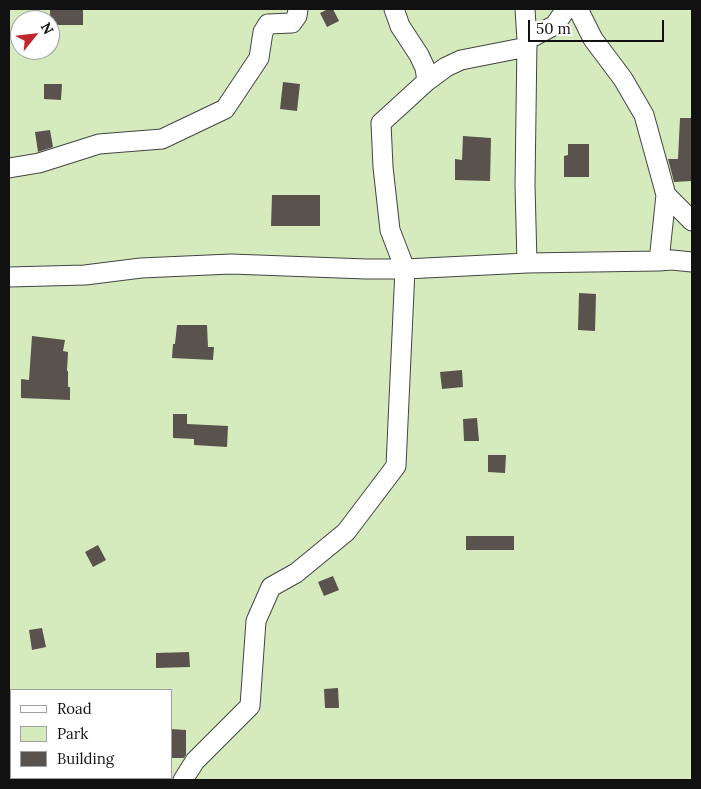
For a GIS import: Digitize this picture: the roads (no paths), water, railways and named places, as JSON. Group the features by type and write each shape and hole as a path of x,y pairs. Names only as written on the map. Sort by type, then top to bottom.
{"street":[{"path":"9,168 39,163 99,144 162,139 225,108 259,58 263,32 268,24 292,23 297,16 298,9"},
{"path":"394,9 400,26 425,68 427,81"},
{"path":"525,9 528,44 525,184 527,264"},
{"path":"183,780 195,761 250,706 256,621 270,587 296,573 346,532 396,466 405,269 390,230 383,167 381,123 427,81 446,67 462,60 528,44 555,25 566,9"},
{"path":"578,9 593,39 623,79 644,114 666,195 659,261"},
{"path":"666,195 692,221"},
{"path":"9,277 86,276 141,268 231,264 405,269 672,260 692,262"}]}
